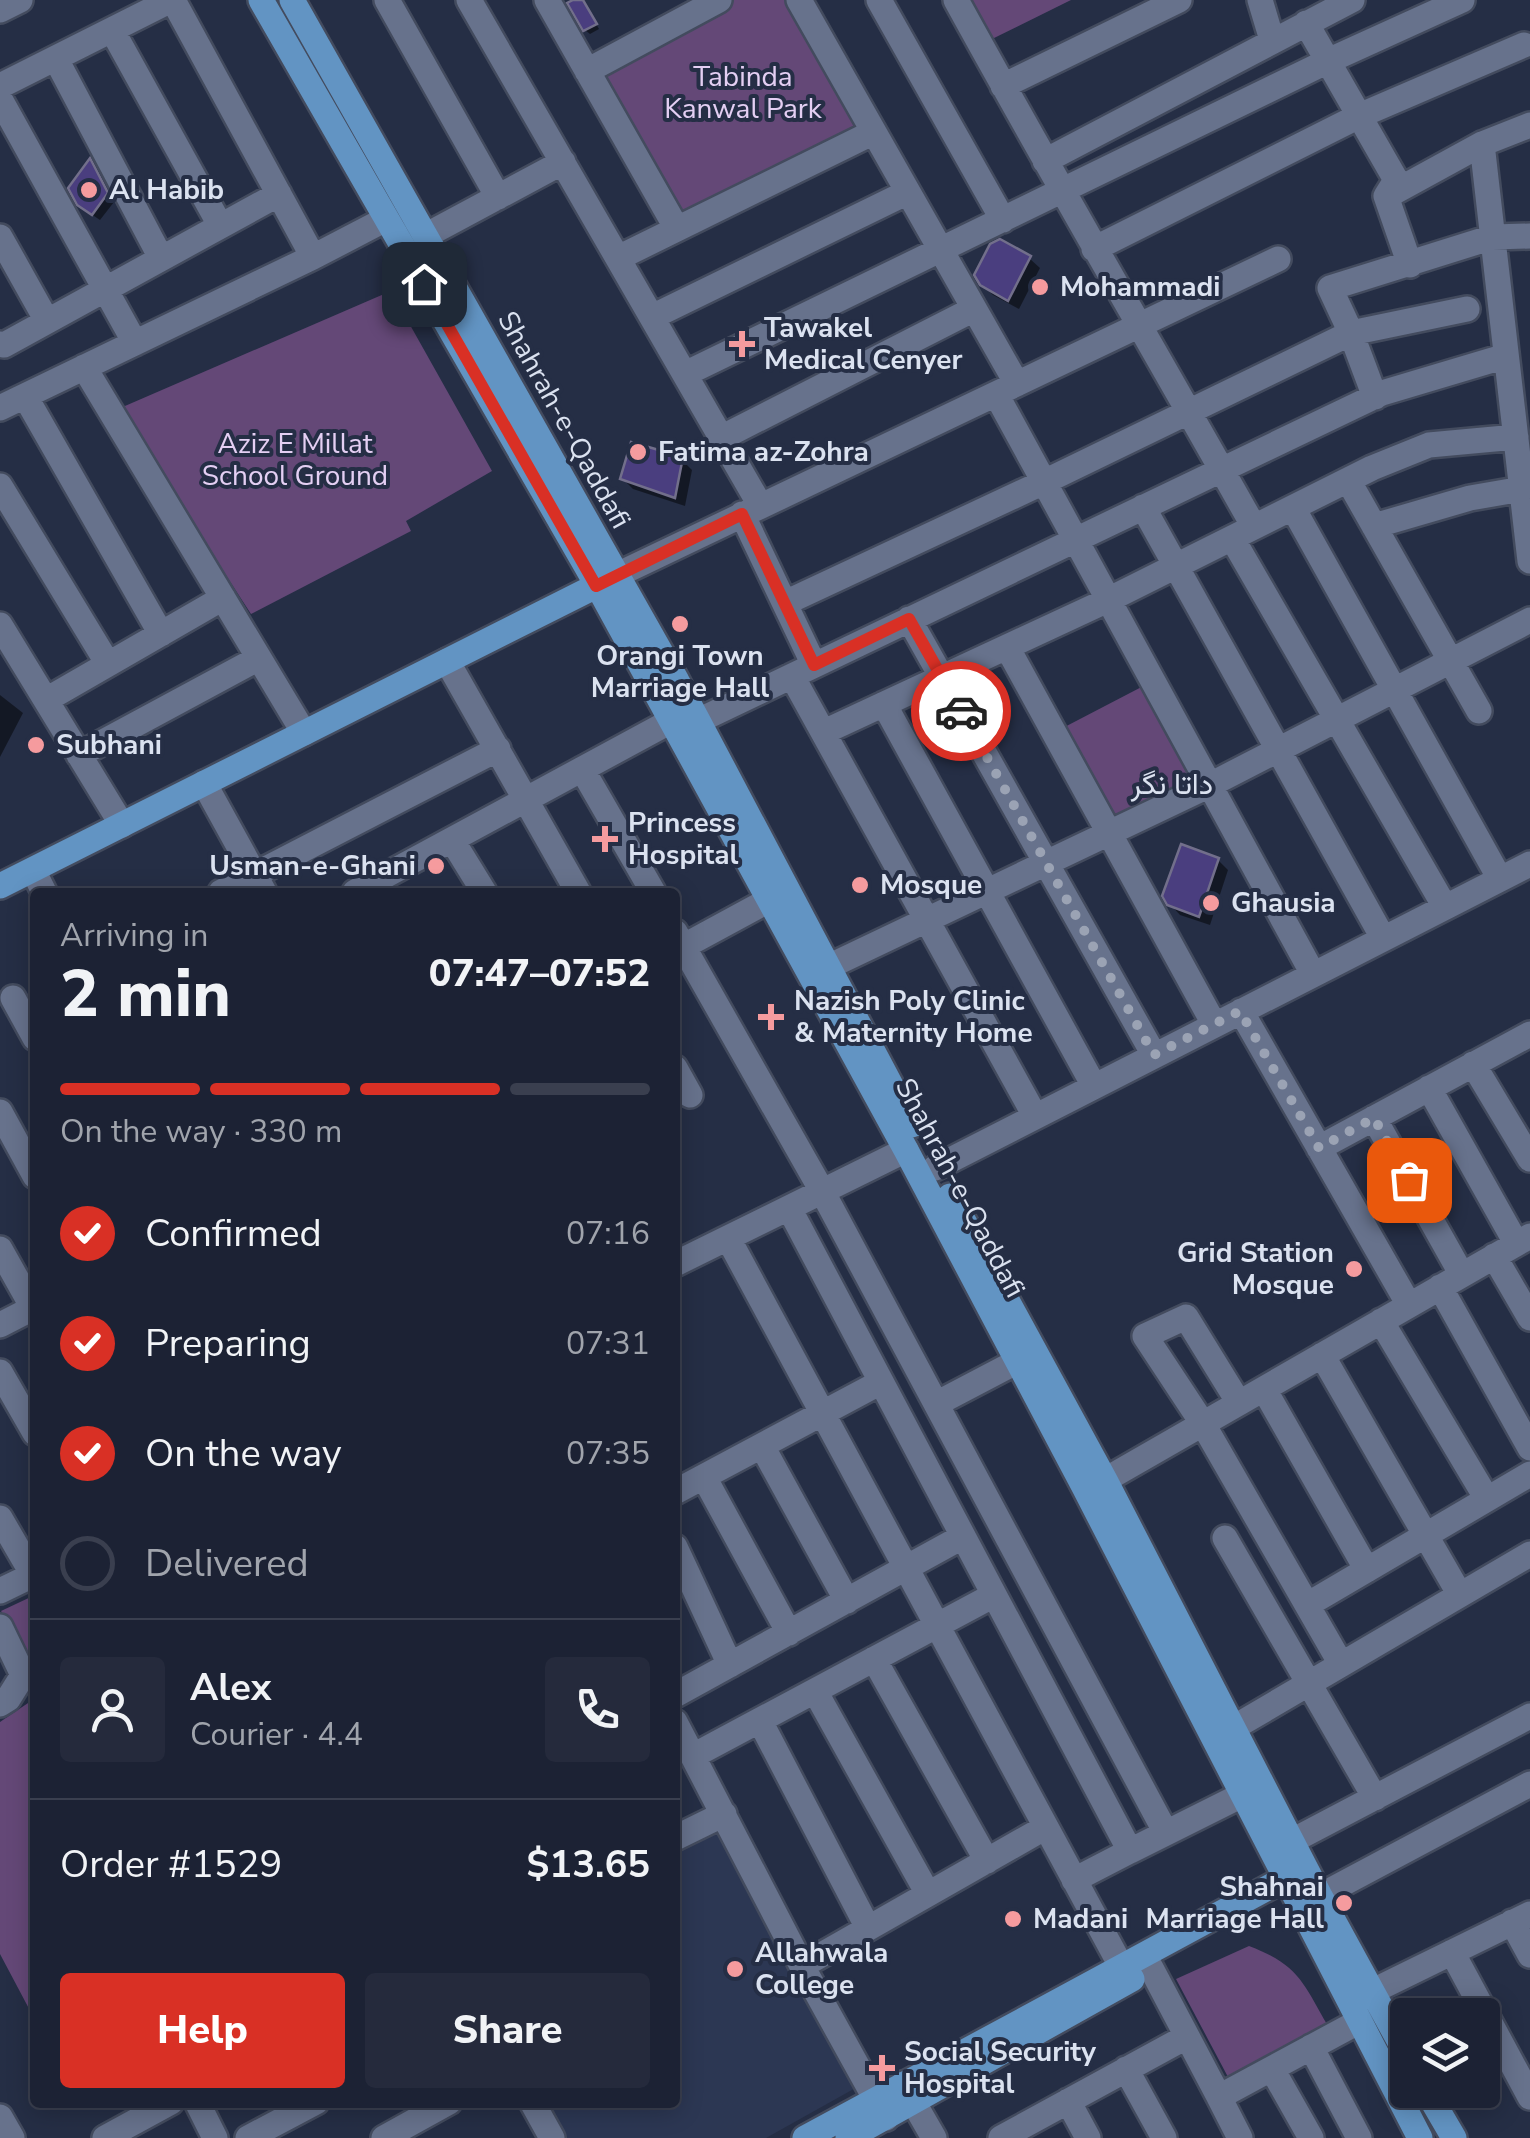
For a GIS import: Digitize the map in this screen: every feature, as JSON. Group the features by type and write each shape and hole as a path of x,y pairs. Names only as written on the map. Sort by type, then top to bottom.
{"main road":[{"name":"Shahrah-e-Qaddafi","path":"261,0 386,219 698,721 934,1168 1105,1480 1292,1841 1303,1882"},
{"name":"Shahrah-e-Qaddafi","path":"292,0 425,236 607,580 671,721 906,1150 1242,1795 1303,1882"},
{"path":"0,886 39,881 122,825 607,580"},
{"path":"909,2094 1121,1966 1303,1882"},
{"path":"805,2138 880,2109 1151,1968 1303,1882"},
{"path":"1303,1882 1390,2025"},
{"path":"1303,1882 1358,2022 1420,2138"},
{"path":"1436,2108 1454,2138"},
{"path":"848,2138 880,2109"}],"street":[{"path":"0,10 20,0"},
{"path":"0,86 172,0 313,257"},
{"path":"387,0 498,197"},
{"path":"470,0 722,438 785,603 824,732 1035,1116"},
{"path":"587,70 718,0"},
{"path":"799,0 974,309 1044,482 1313,974"},
{"path":"879,0 1003,220"},
{"path":"956,0 1138,327 1191,411 1222,470 1243,533 1336,719 1445,907"},
{"path":"1003,86 1179,0"},
{"path":"1260,0 1272,40"},
{"path":"1045,161 1352,0"},
{"path":"685,374 1328,61 1462,0"},
{"path":"551,2 678,229"},
{"path":"1306,23 1396,180 1386,196"},
{"path":"112,30 220,226"},
{"path":"1094,249 1360,116 1524,44"},
{"path":"56,59 162,258"},
{"path":"0,100 135,343"},
{"path":"1386,196 1482,144 1530,125"},
{"path":"618,258 874,132"},
{"path":"1482,144 1530,560"},
{"path":"425,236 563,162"},
{"path":"652,317 908,192"},
{"path":"0,344 278,194"},
{"path":"1386,196 1410,265"},
{"path":"0,408 386,219"},
{"path":"1374,397 1330,288 1492,237 1530,236"},
{"path":"0,237 47,321"},
{"path":"607,580 1278,259"},
{"path":"722,438 974,309"},
{"path":"785,603 1351,333 1468,309"},
{"path":"698,721 1374,397 1506,356"},
{"path":"84,367 304,733"},
{"path":"25,396 161,634"},
{"path":"824,732 1108,600 1348,480 1429,446 1516,437"},
{"path":"1348,480 1479,711"},
{"path":"0,486 108,664"},
{"path":"1374,526 1470,498 1522,489"},
{"path":"1144,507 1383,938"},
{"path":"1293,508 1500,880"},
{"path":"46,700 223,598"},
{"path":"909,619 1154,1055"},
{"path":"828,967 1210,784 1530,620"},
{"path":"0,625 8,658 46,700 122,825"},
{"path":"1007,647 1214,1024"},
{"path":"79,755 259,658"},
{"path":"447,661 576,888"},
{"path":"884,704 1094,1086"},
{"path":"362,888 671,721"},
{"path":"204,783 260,884 498,750"},
{"path":"582,769 651,888"},
{"path":"452,840 482,888"},
{"path":"934,1168 1530,864"},
{"path":"680,942 769,900"},
{"path":"680,946 822,1191 1166,1833"},
{"path":"16,997 30,1027"},
{"path":"1240,1011 1409,1305"},
{"path":"1319,1148 1530,1034"},
{"path":"1473,1064 1530,1160"},
{"path":"680,1077 690,1095"},
{"path":"1429,1088 1514,1245 1530,1318"},
{"path":"0,1112 30,1167"},
{"path":"1374,1118 1530,1448"},
{"path":"680,1262 906,1150"},
{"path":"789,1208 1130,1851"},
{"path":"728,1238 1121,1966"},
{"path":"1105,1480 1514,1245"},
{"path":"0,1249 30,1300"},
{"path":"0,1324 30,1309"},
{"path":"1239,1403 1186,1317 1144,1336 1203,1424 1341,1664"},
{"path":"1381,1321 1487,1499"},
{"path":"1322,1356 1460,1595"},
{"path":"936,1404 1018,1361"},
{"path":"0,1372 30,1423"},
{"path":"680,1489 881,1382"},
{"path":"1264,1389 1367,1570"},
{"path":"762,1446 847,1601"},
{"path":"1308,1605 1530,1474"},
{"path":"704,1477 789,1633"},
{"path":"0,1518 30,1567"},
{"path":"680,1692 962,1537"},
{"path":"1225,1538 1375,1798"},
{"path":"1233,1728 1530,1554"},
{"path":"680,1558 730,1664"},
{"path":"0,1591 30,1576"},
{"path":"880,2109 724,1814 685,1752 760,1721 994,1596"},
{"path":"0,1627 23,1675 8,1699 0,1704"},
{"path":"874,1659 987,1860"},
{"path":"815,1691 928,1894"},
{"path":"1292,1841 1530,1716"},
{"path":"760,1721 868,1928"},
{"path":"1303,1882 1530,1784"},
{"path":"1074,1880 1242,1795"},
{"path":"680,1836 724,1814"},
{"path":"802,1966 1046,1827"},
{"path":"1371,1992 1521,1918 1530,1955"},
{"path":"1452,1952 1530,2097"},
{"path":"1151,1968 1240,2138"},
{"path":"1219,2098 1358,2022"},
{"path":"1009,2136 1186,2037"},
{"path":"1311,2047 1359,2138"},
{"path":"1126,2069 1164,2138"},
{"path":"1272,2069 1311,2138"},
{"path":"909,2094 934,2138"},
{"path":"1068,2102 1088,2138"},
{"path":"105,2138 160,2108"},
{"path":"200,2108 215,2138"},
{"path":"248,2138 305,2108"},
{"path":"384,2138 439,2108"},
{"path":"534,2108 541,2134"},
{"path":"0,2117 12,2138"}],"shaded area":[{"name":"Allahwala College","path":"720,1829 859,2086 766,2138 563,2138 548,2108 680,2108 680,1850"}],"green space":[{"name":"Tabinda Kanwal Park","path":"719,0 799,0 874,132 677,229 587,71"},
{"path":"968,0 1071,0 990,40"},
{"name":"Aziz E Millat School Ground","path":"391,291 492,471 406,521 411,531 251,614 118,409"},
{"path":"1153,681 1210,785 1109,832 1055,732"},
{"path":"30,1597 30,1655 1,1611"},
{"path":"30,1702 30,2011 0,1954 0,1722"},
{"path":"1249,1946 1279,1960 1298,1977 1328,2026 1228,2077 1176,1979"}],"building":[{"path":"583,0 597,24 583,31 567,3"},
{"name":"Al Habib","path":"90,158 108,193 92,215 77,205 68,188"},
{"path":"1000,239 1031,256 1008,301 980,285 974,275 990,244"},
{"path":"631,442 683,457 675,498 620,479"},
{"path":"1181,844 1219,858 1199,917 1167,905 1162,896"}],"way so far":[{"path":"961,711 1154,1055 1240,1011 1319,1148 1374,1118 1409,1180"}],"place":[{"name":"Al Habib","path":"89,190"},
{"name":"Mohammadi","path":"1040,287"},
{"name":"Tawakel Medical Cenyer","path":"742,344"},
{"name":"Fatima az-Zohra","path":"638,452"},
{"name":"Orangi Town Marriage Hall","path":"680,624"},
{"name":"Subhani","path":"36,745"},
{"name":"Princess Hospital","path":"605,839"},
{"name":"Usman-e-Ghani","path":"436,866"},
{"name":"Mosque","path":"860,885"},
{"name":"Ghausia","path":"1211,903"},
{"name":"Nazish Poly Clinic & Maternity Home","path":"771,1017"},
{"name":"Grid Station Mosque","path":"1354,1269"},
{"name":"Shahnai Marriage Hall","path":"1344,1903"},
{"name":"Madani","path":"1013,1919"},
{"name":"Allahwala College","path":"735,1969"},
{"name":"Social Security Hospital","path":"882,2068"}],"district":[{"name":"داتا نگر","path":"1172,784"}],"route":[{"path":"424,284 596,586 742,514 814,665 909,619 961,711"}]}
